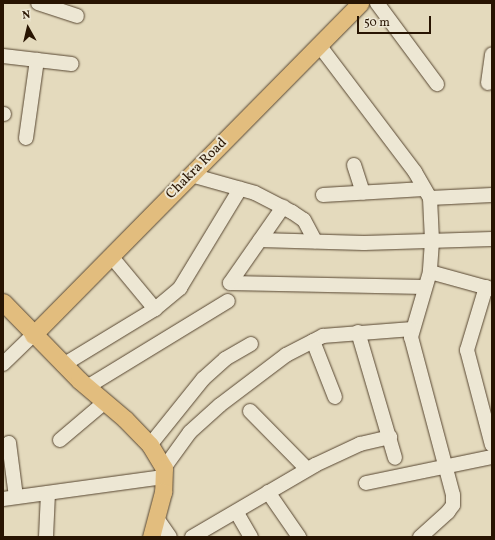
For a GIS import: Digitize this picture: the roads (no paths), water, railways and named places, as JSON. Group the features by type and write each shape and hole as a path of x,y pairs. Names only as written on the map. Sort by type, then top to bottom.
{"main road":[{"name":"Chakra Road","path":"33,335 360,3"},
{"path":"3,302 63,365 150,445 163,472 156,517 151,537"}],"street":[{"path":"41,3 77,16"},
{"path":"377,3 437,84"},
{"path":"319,45 415,172 427,193 432,241 430,272 412,329 411,337 445,467 453,505 448,512 420,537"},
{"path":"485,82 492,54"},
{"path":"3,56 72,64"},
{"path":"26,138 37,60"},
{"path":"354,165 363,193"},
{"path":"191,175 255,193 283,207 304,220 315,241"},
{"path":"63,365 155,309 180,288 240,189"},
{"path":"323,196 363,193 492,195"},
{"path":"283,207 230,283 425,287"},
{"path":"260,240 432,241 492,239"},
{"path":"111,256 155,309"},
{"path":"430,272 489,288 467,350 492,445"},
{"path":"87,387 228,301"},
{"path":"9,443 10,498 48,493 163,472 190,432 220,405 286,355 323,336 358,332 412,329"},
{"path":"358,332 395,458"},
{"path":"3,364 33,335"},
{"path":"313,341 335,397"},
{"path":"150,445 203,379 225,359 251,344"},
{"path":"60,440 105,402"},
{"path":"250,411 307,469"},
{"path":"192,537 237,513 268,492 307,469 360,444 390,437"},
{"path":"366,483 492,457"},
{"path":"268,492 299,537"},
{"path":"46,537 48,493"},
{"path":"237,513 251,537"},
{"path":"156,517 170,537"}]}
